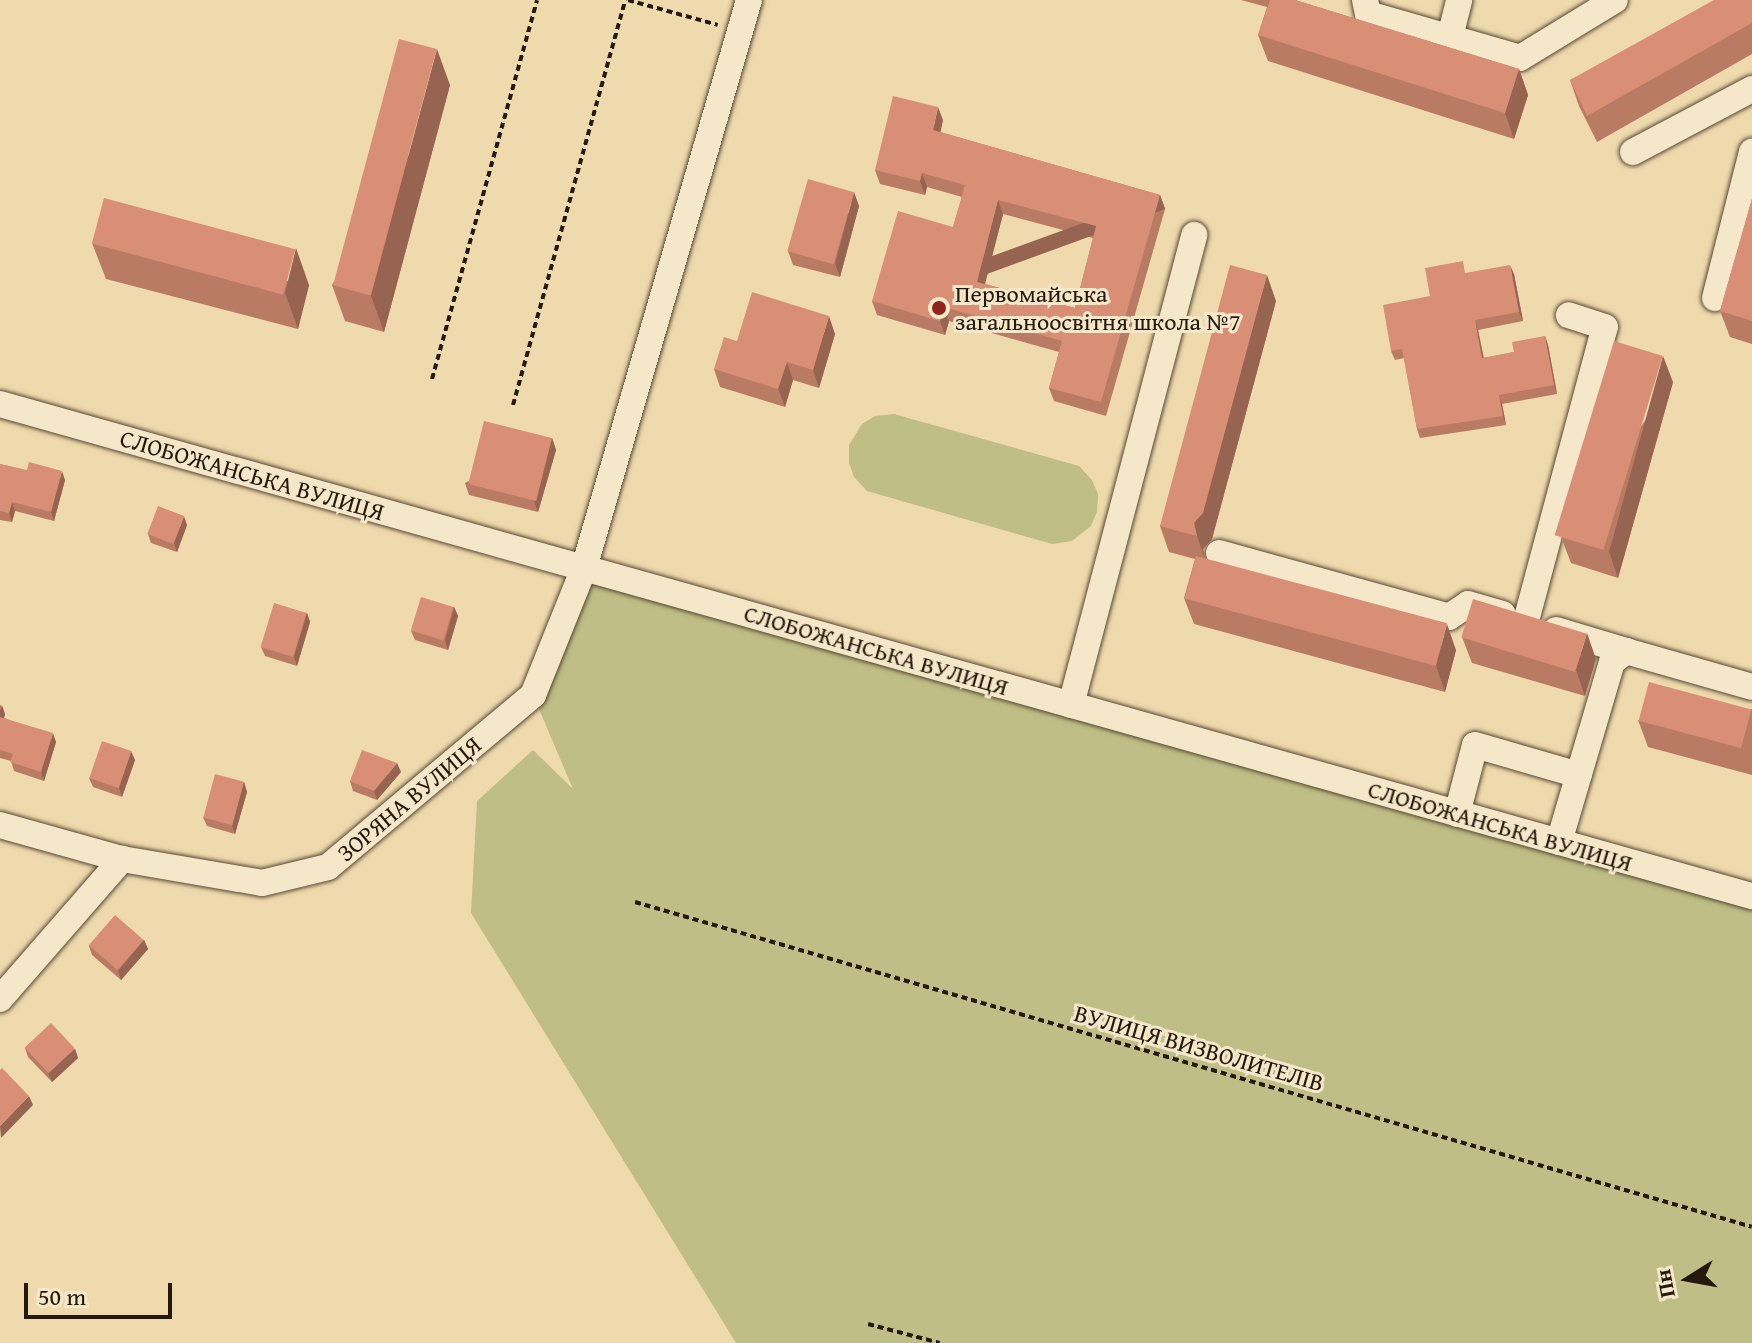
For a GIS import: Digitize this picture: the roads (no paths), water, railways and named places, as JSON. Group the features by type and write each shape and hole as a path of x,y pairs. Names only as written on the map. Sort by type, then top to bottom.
{"street":[{"name":"ЗОРЯНА ВУЛИЦЯ","path":"0,825 122,859 262,883 328,867 533,695 584,568 749,0"},
{"path":"1365,0 1368,14 1520,58 1615,0"},
{"path":"1450,37 1459,0"},
{"path":"1633,152 1752,89"},
{"path":"1715,298 1752,152"},
{"path":"1071,705 1194,235"},
{"path":"1526,621 1605,327 1569,315"},
{"name":"СЛОБОЖАНСЬКА ВУЛИЦЯ","path":"0,404 1752,896"},
{"path":"1219,553 1449,617 1468,604 1752,687"},
{"path":"1559,842 1612,662 1626,651"},
{"path":"1457,814 1475,745 1579,775"},
{"path":"0,999 122,859"}],"place":[{"name":"Первомайська загальноосвітня школа №7","path":"939,308"}]}
